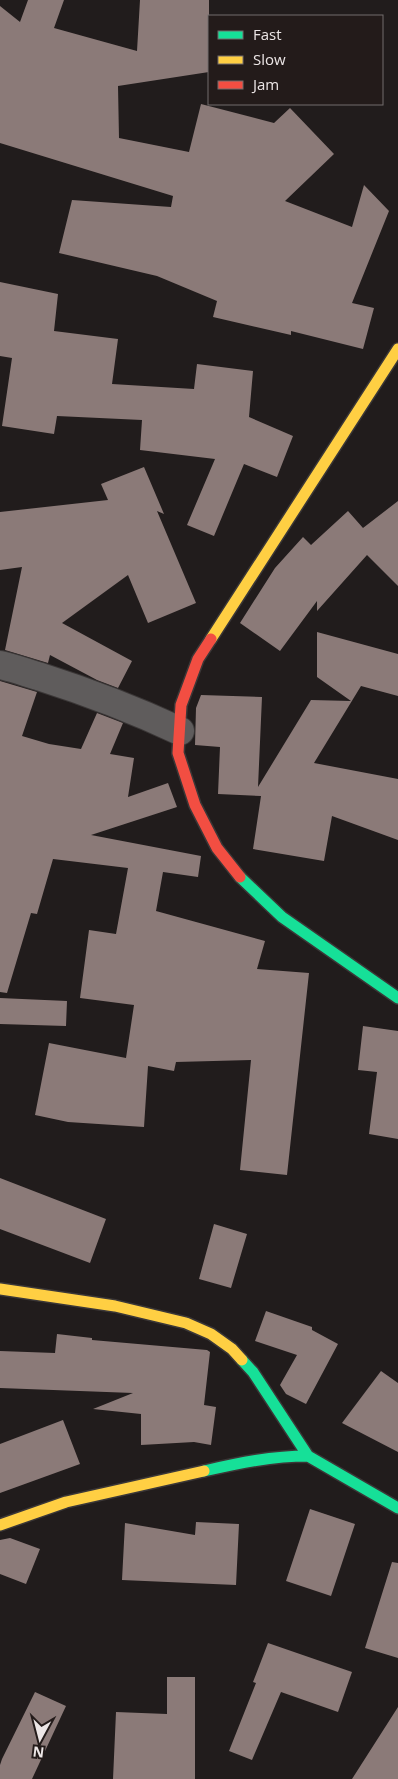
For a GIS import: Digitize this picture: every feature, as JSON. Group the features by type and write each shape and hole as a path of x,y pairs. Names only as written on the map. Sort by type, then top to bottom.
{"street":[{"path":"398,349 198,659 182,705 178,753 195,805 217,848 245,883 282,917 398,998"},
{"path":"0,665 94,695 180,731"},
{"path":"0,1289 124,1308 186,1323 211,1334 232,1349 254,1372 308,1456 398,1508"},
{"path":"0,1525 66,1502 258,1459 308,1456"}],"building":[{"path":"28,0 64,0 54,28 137,51 140,0 209,0 208,72 118,86 119,138 189,152 201,104 274,123 290,108 334,154 285,201 352,227 364,185 389,211 352,303 374,308 363,349 291,331 291,335 213,317 217,301 157,276 59,253 72,200 171,207 173,196 0,143 0,6 20,22"},
{"path":"0,282 58,294 54,331 118,339 112,384 194,389 197,364 253,371 249,417 293,436 277,477 244,464 214,536 187,525 215,459 140,450 142,420 57,416 54,434 2,426 12,358 0,356"},
{"path":"144,467 164,514 157,511 196,603 148,623 128,575 62,623 132,661 118,688 97,680 50,655 48,663 5,650 22,567 0,570 0,512 108,500 101,484"},
{"path":"398,501 398,586 367,555 317,611 317,601 280,651 240,623 275,568 303,537 311,545 348,511 363,528"},
{"path":"317,632 398,654 398,696 361,686 314,763 398,779 398,840 332,816 324,861 253,849 261,796 218,794 220,747 195,745 196,708 201,695 262,697 258,787 311,700 351,701 317,677"},
{"path":"0,681 37,692 22,736 49,744 81,749 97,713 123,723 110,754 134,758 128,797 168,783 177,807 91,835 201,856 198,877 163,872 156,911 265,941 257,969 309,973 287,1175 240,1170 251,1060 176,1062 174,1071 148,1066 144,1127 68,1122 35,1115 49,1043 126,1058 134,1005 80,998 89,930 116,934 128,868 53,859 37,914 31,913 7,993 0,992"},
{"path":"0,998 67,1001 66,1026 0,1024"},
{"path":"363,1026 398,1031 398,1139 369,1134 377,1072 358,1070"},
{"path":"0,1178 106,1219 90,1263 0,1229"},
{"path":"214,1224 247,1234 231,1288 199,1279"},
{"path":"266,1311 312,1327 312,1330 338,1344 306,1404 286,1394 280,1385 297,1355 255,1341"},
{"path":"57,1334 92,1338 92,1340 207,1350 210,1352 204,1405 216,1407 211,1445 194,1442 141,1445 141,1414 93,1409 133,1393 0,1388 0,1351 55,1353"},
{"path":"381,1371 398,1383 398,1452 342,1423"},
{"path":"63,1420 80,1464 0,1493 0,1444"},
{"path":"310,1509 355,1524 331,1596 286,1581"},
{"path":"196,1522 239,1524 236,1585 122,1580 125,1523 195,1535"},
{"path":"10,1538 40,1549 26,1584 0,1574 0,1540"},
{"path":"392,1562 398,1563 398,1658 365,1648"},
{"path":"268,1643 352,1672 338,1712 281,1692 252,1760 229,1751 256,1683 253,1682"},
{"path":"167,1677 195,1677 195,1779 113,1779 116,1712 167,1714"},
{"path":"35,1692 66,1706 32,1779 0,1779 2,1759"},
{"path":"398,1707 398,1779 352,1779"}],"traffic: fast":[{"path":"240,877 282,917 398,998"},
{"path":"242,1360 253,1372 308,1456 398,1508"},
{"path":"204,1471 269,1459 308,1456"}],"traffic: slow":[{"path":"211,639 398,349"},
{"path":"0,1289 115,1306 186,1323 211,1334 232,1349 242,1360"},
{"path":"0,1525 66,1502 204,1471"}],"traffic: jam":[{"path":"211,639 198,659 181,705 178,753 195,805 217,848 240,877"}]}
